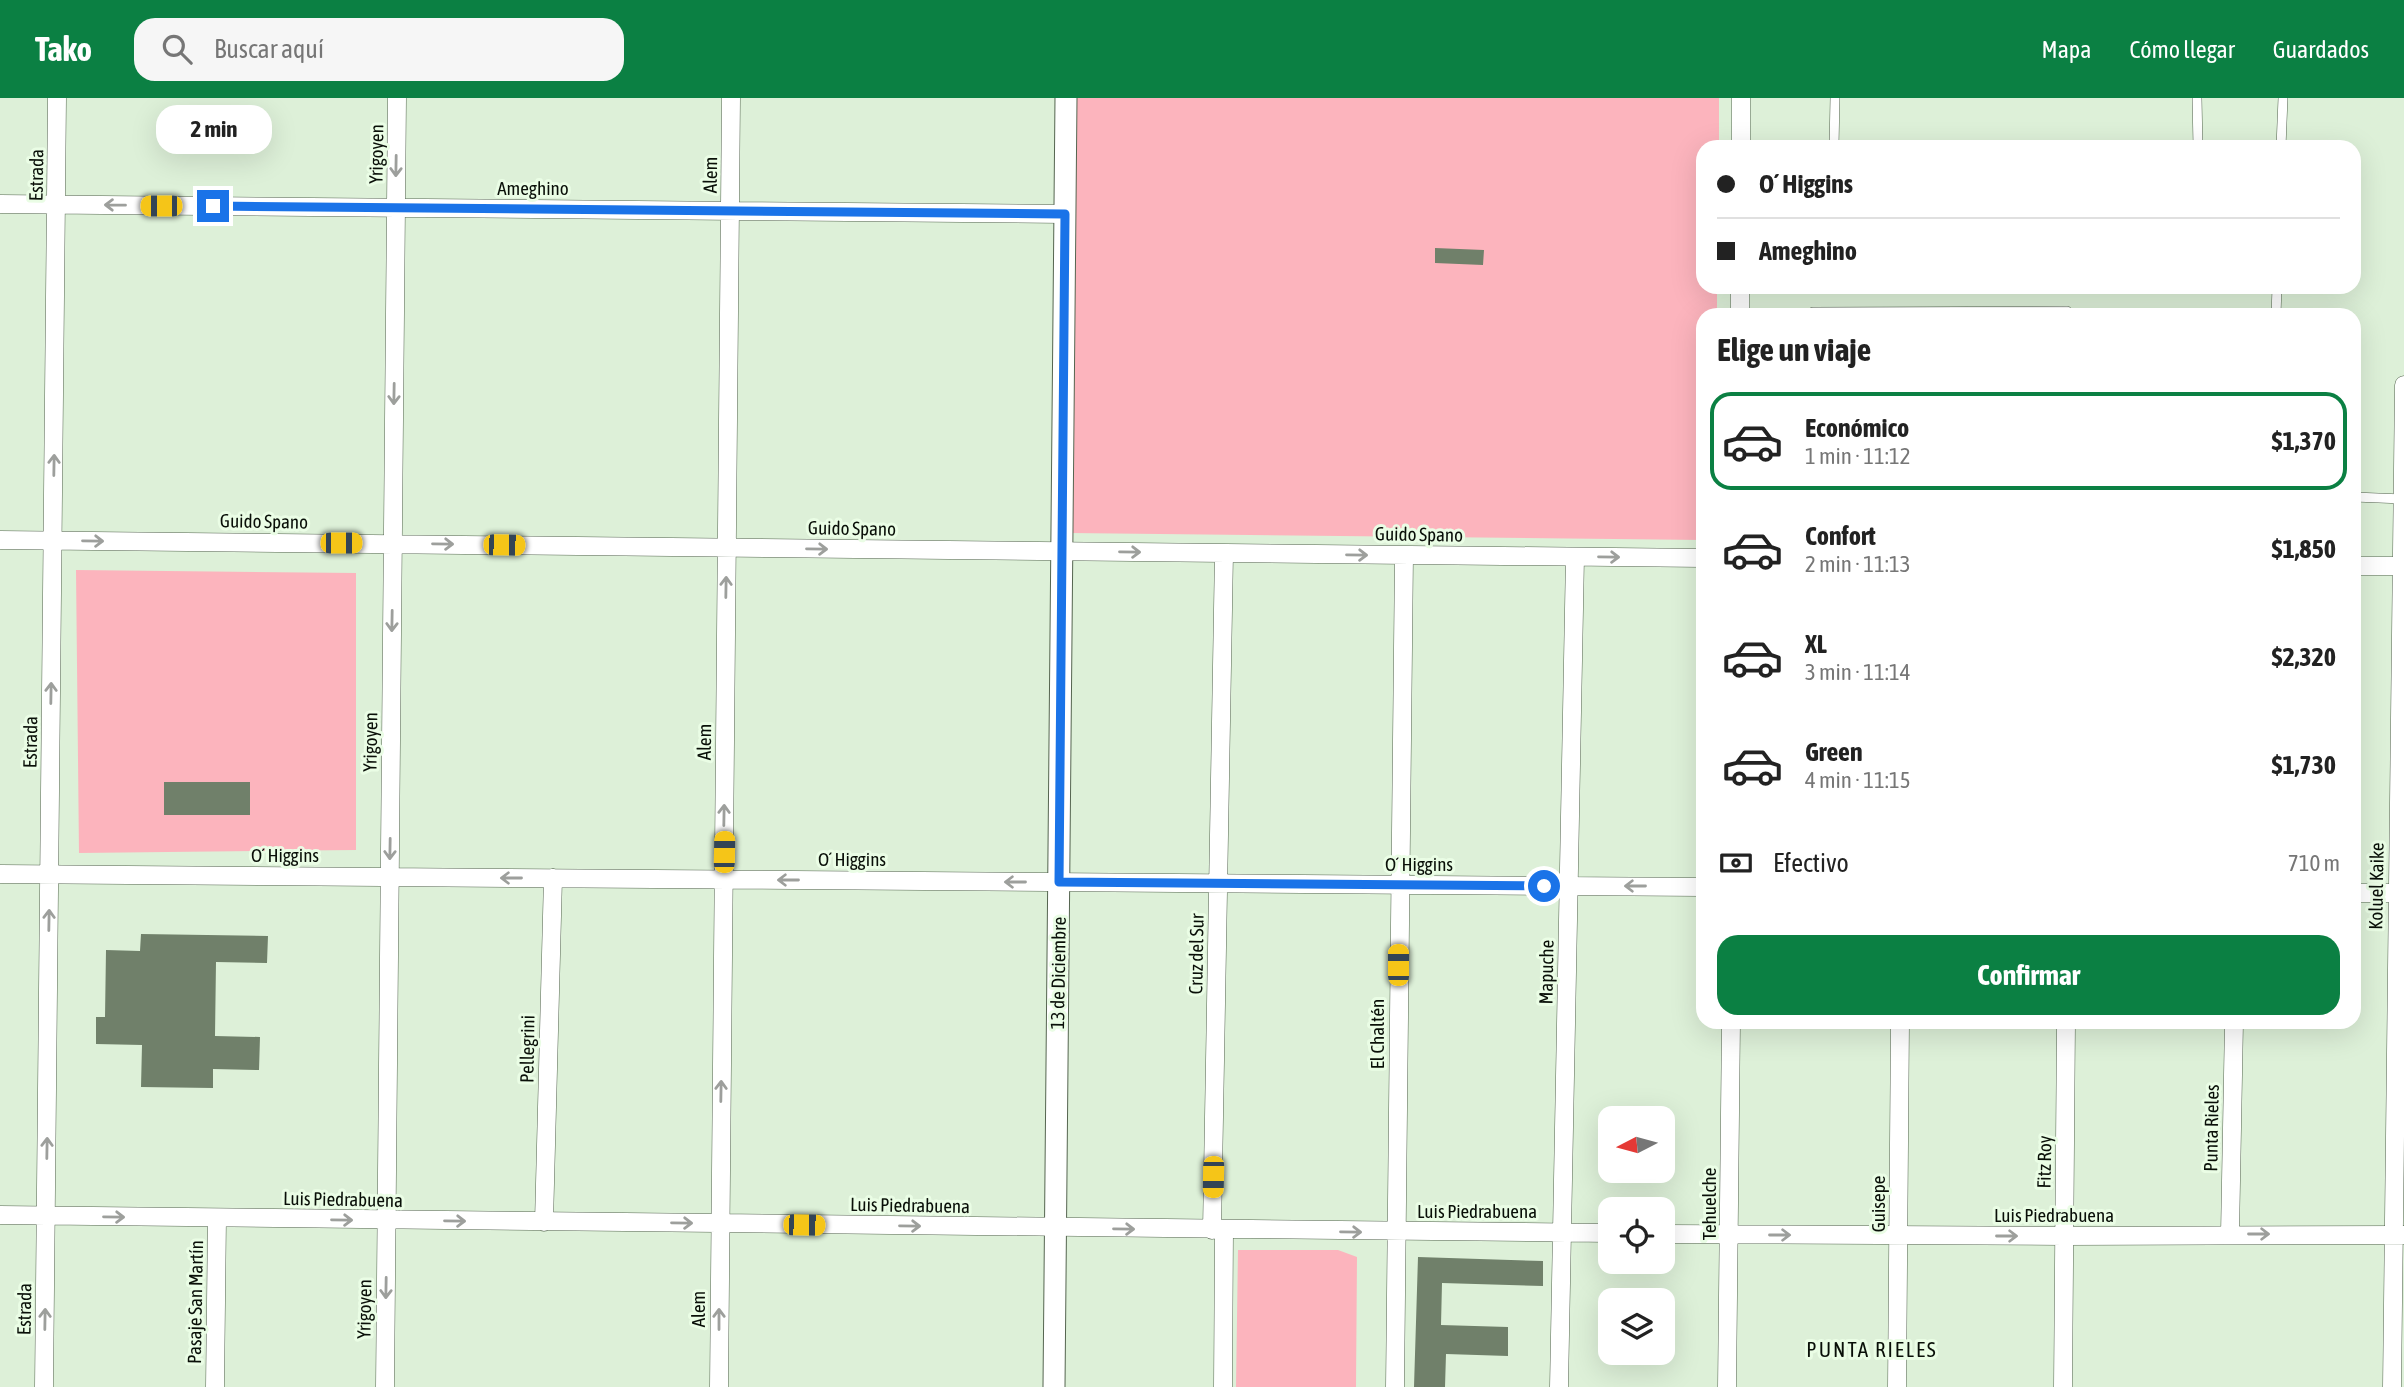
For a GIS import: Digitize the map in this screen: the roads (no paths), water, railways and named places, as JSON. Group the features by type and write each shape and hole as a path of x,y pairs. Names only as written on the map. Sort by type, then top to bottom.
{"street":[{"name":"Estrada","path":"44,1387 57,98"},
{"name":"Yrigoyen","path":"385,1387 397,98"},
{"name":"Alem","path":"719,1387 732,98"},
{"name":"13 de Diciembre","path":"1054,1387 1066,98"},
{"path":"1741,98 1741,140"},
{"name":"Ameghino","path":"0,204 1065,214"},
{"name":"Koluel Kaike","path":"2392,1387 2399,1234 2397,893 2404,385"},
{"name":"Guido Spano","path":"0,540 1696,558"},
{"name":"Cruz del Sur","path":"1223,1387 1218,1230 1218,883 1224,553"},
{"name":"El Chaltén","path":"1395,1387 1404,555"},
{"name":"Mapuche","path":"1559,1387 1575,557"},
{"path":"2361,566 2402,566"},
{"name":"O´ Higgins","path":"0,874 1696,887"},
{"name":"Pellegrini","path":"544,1222 553,878"},
{"path":"2361,893 2397,893"},
{"name":"Tehuelche","path":"1727,1387 1731,1029"},
{"name":"Guisepe","path":"1897,1387 1900,1029"},
{"name":"Fitz Roy","path":"2063,1387 2066,1029"},
{"name":"Punta Rieles","path":"2230,1234 2234,1029"},
{"name":"Luis Piedrabuena","path":"0,1215 1598,1233"},
{"name":"Pasaje San Martín","path":"215,1387 217,1218"},
{"name":"Luis Piedrabuena","path":"1675,1234 2399,1234"}],"lane":[{"path":"1834,140 1835,98"},
{"path":"2197,98 2198,140"},
{"path":"2281,140 2283,98"},
{"path":"2361,497 2403,499"}],"district":[{"name":"PUNTA RIELES","path":"1872,1349"}]}
